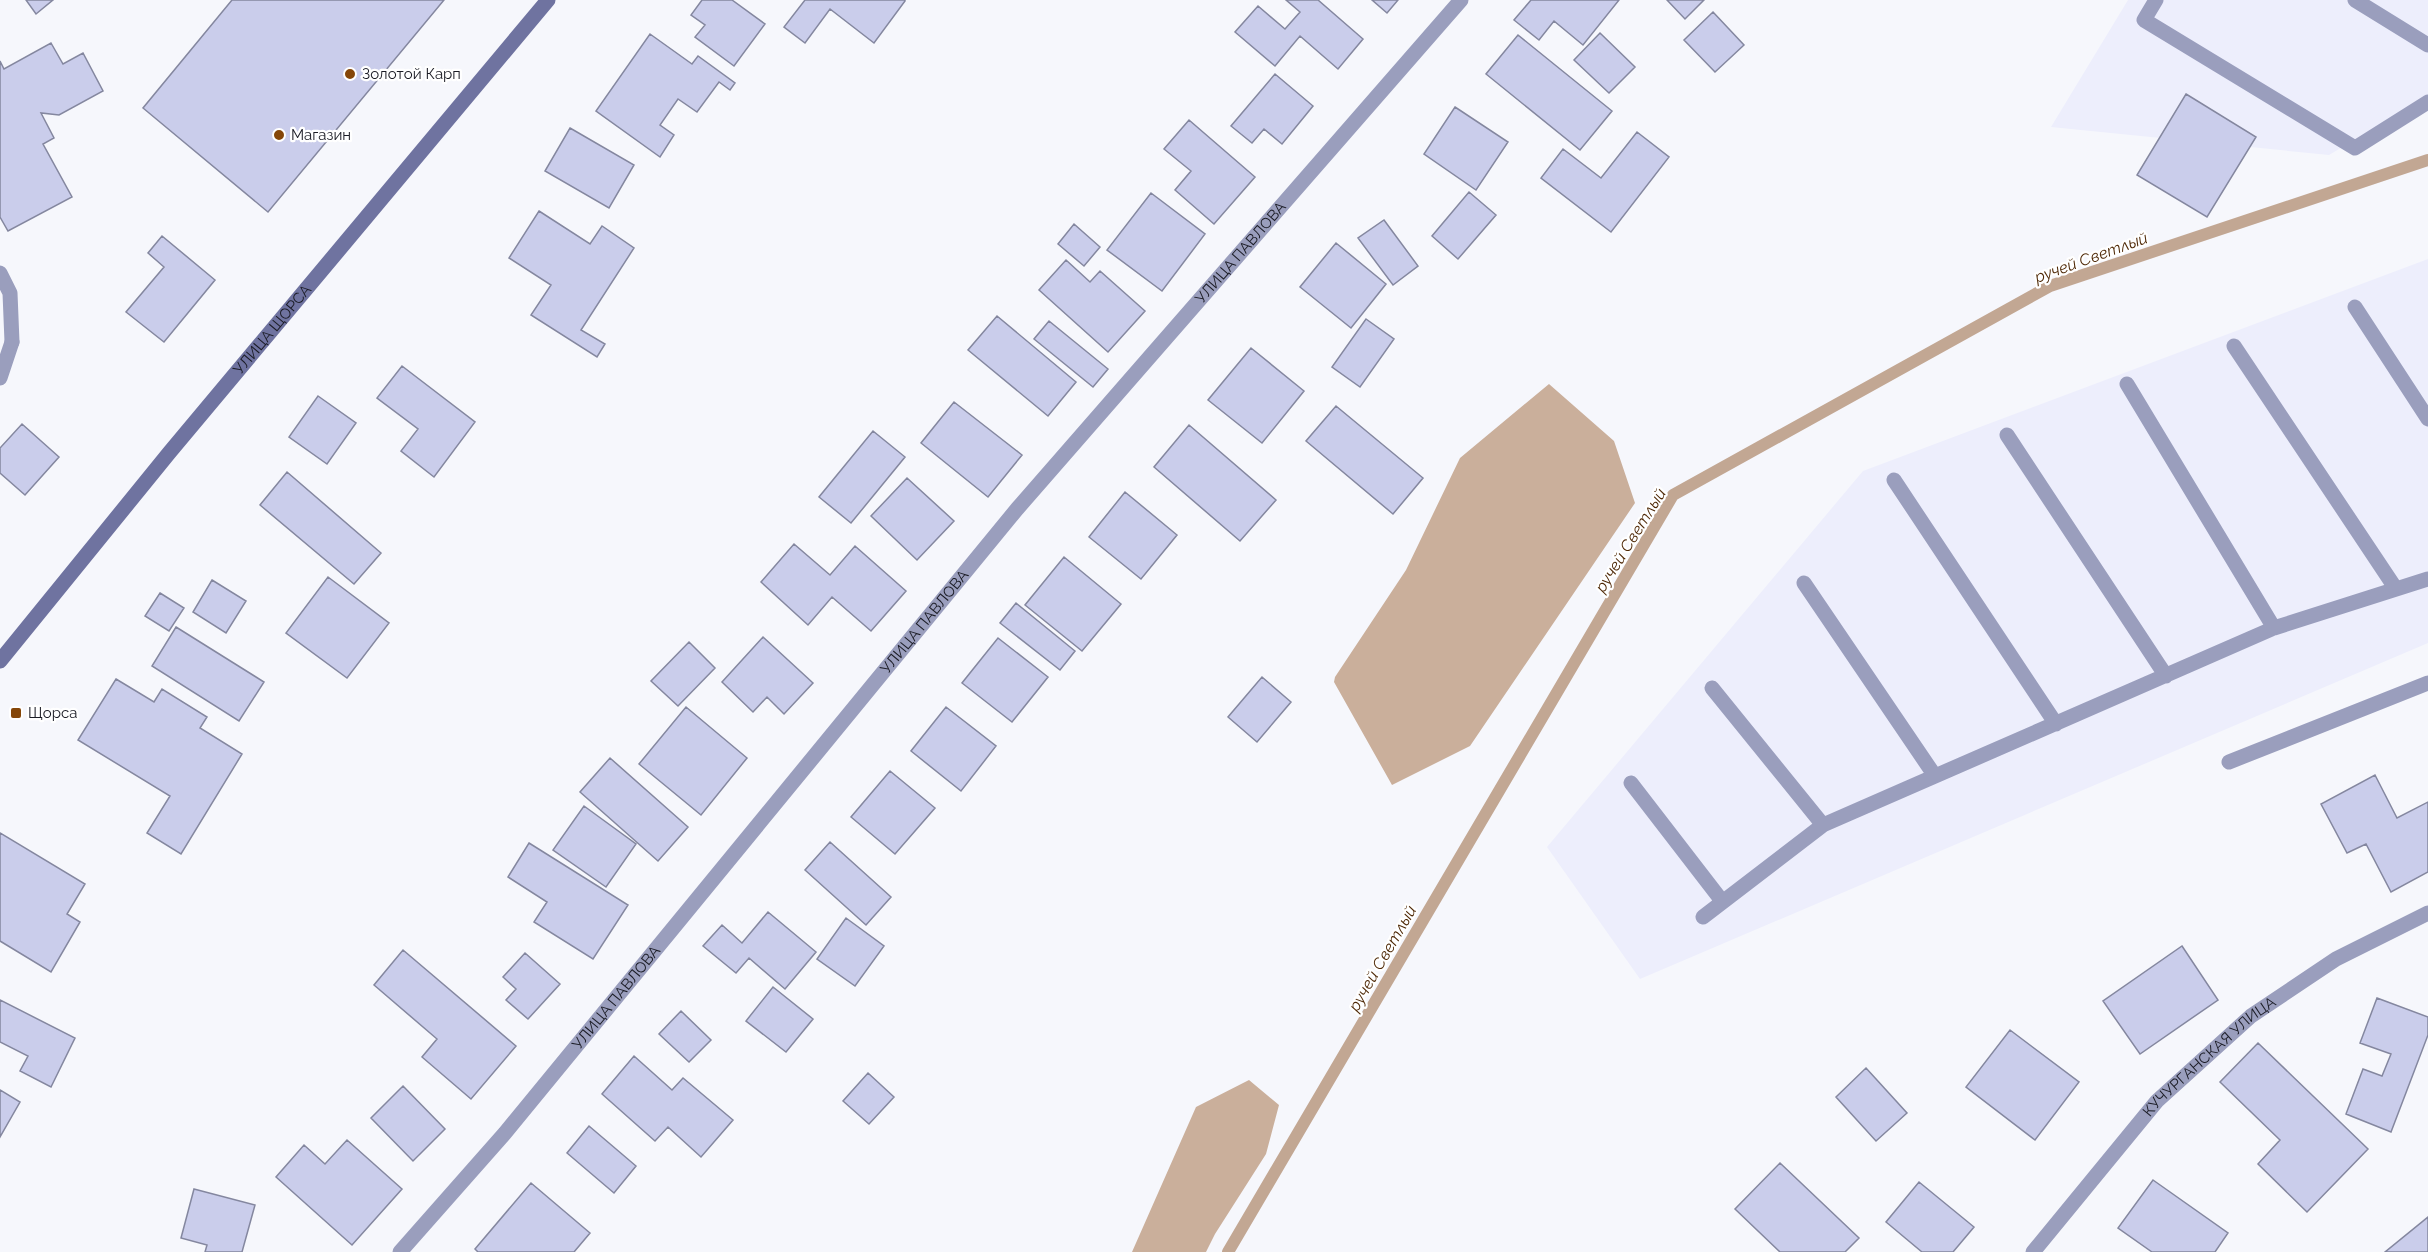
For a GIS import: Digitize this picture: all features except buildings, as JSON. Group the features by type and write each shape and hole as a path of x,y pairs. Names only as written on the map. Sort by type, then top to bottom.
{"street":[{"name":"УЛИЦА ЩОРСА","path":"0,661 169,453 548,0"},
{"name":"УЛИЦА ПАВЛОВА","path":"400,1252 506,1133 1017,509 1461,0"},
{"path":"2156,0 2144,20 2355,148 2428,102"},
{"path":"2355,0 2428,45"},
{"path":"0,273 10,293 12,342 0,378"},
{"path":"2355,307 2428,419"},
{"path":"2234,346 2396,589"},
{"path":"2127,384 2274,628"},
{"path":"2007,435 2166,676"},
{"path":"1894,480 2056,724"},
{"path":"1703,917 1823,825 2274,628 2428,579"},
{"path":"1804,583 1935,776"},
{"path":"2229,762 2428,683"},
{"path":"1712,688 1823,825"},
{"path":"1631,783 1722,901"},
{"name":"КУЧУРГАНСКАЯ УЛИЦА","path":"2033,1252 2157,1101 2252,1016 2336,959 2428,913"}],"shaded area":[{"path":"2128,0 2428,0 2428,96 2329,155 2051,127"},
{"path":"2428,259 2428,643 1640,979 1547,847 1863,471"},
{"path":"1549,384 1614,441 1635,503 1470,746 1392,785 1334,682 1335,677 1406,570 1460,458"},
{"path":"1249,1080 1279,1105 1266,1154 1206,1252 1132,1252 1196,1107"}],"waterway":[{"name":"ручей Светлый","path":"1228,1252 1673,495 2050,286 2428,160"}],"place":[{"name":"Золотой Карп","path":"350,74"},
{"name":"Магазин","path":"279,135"},
{"name":"Щорса","path":"16,713"}]}
